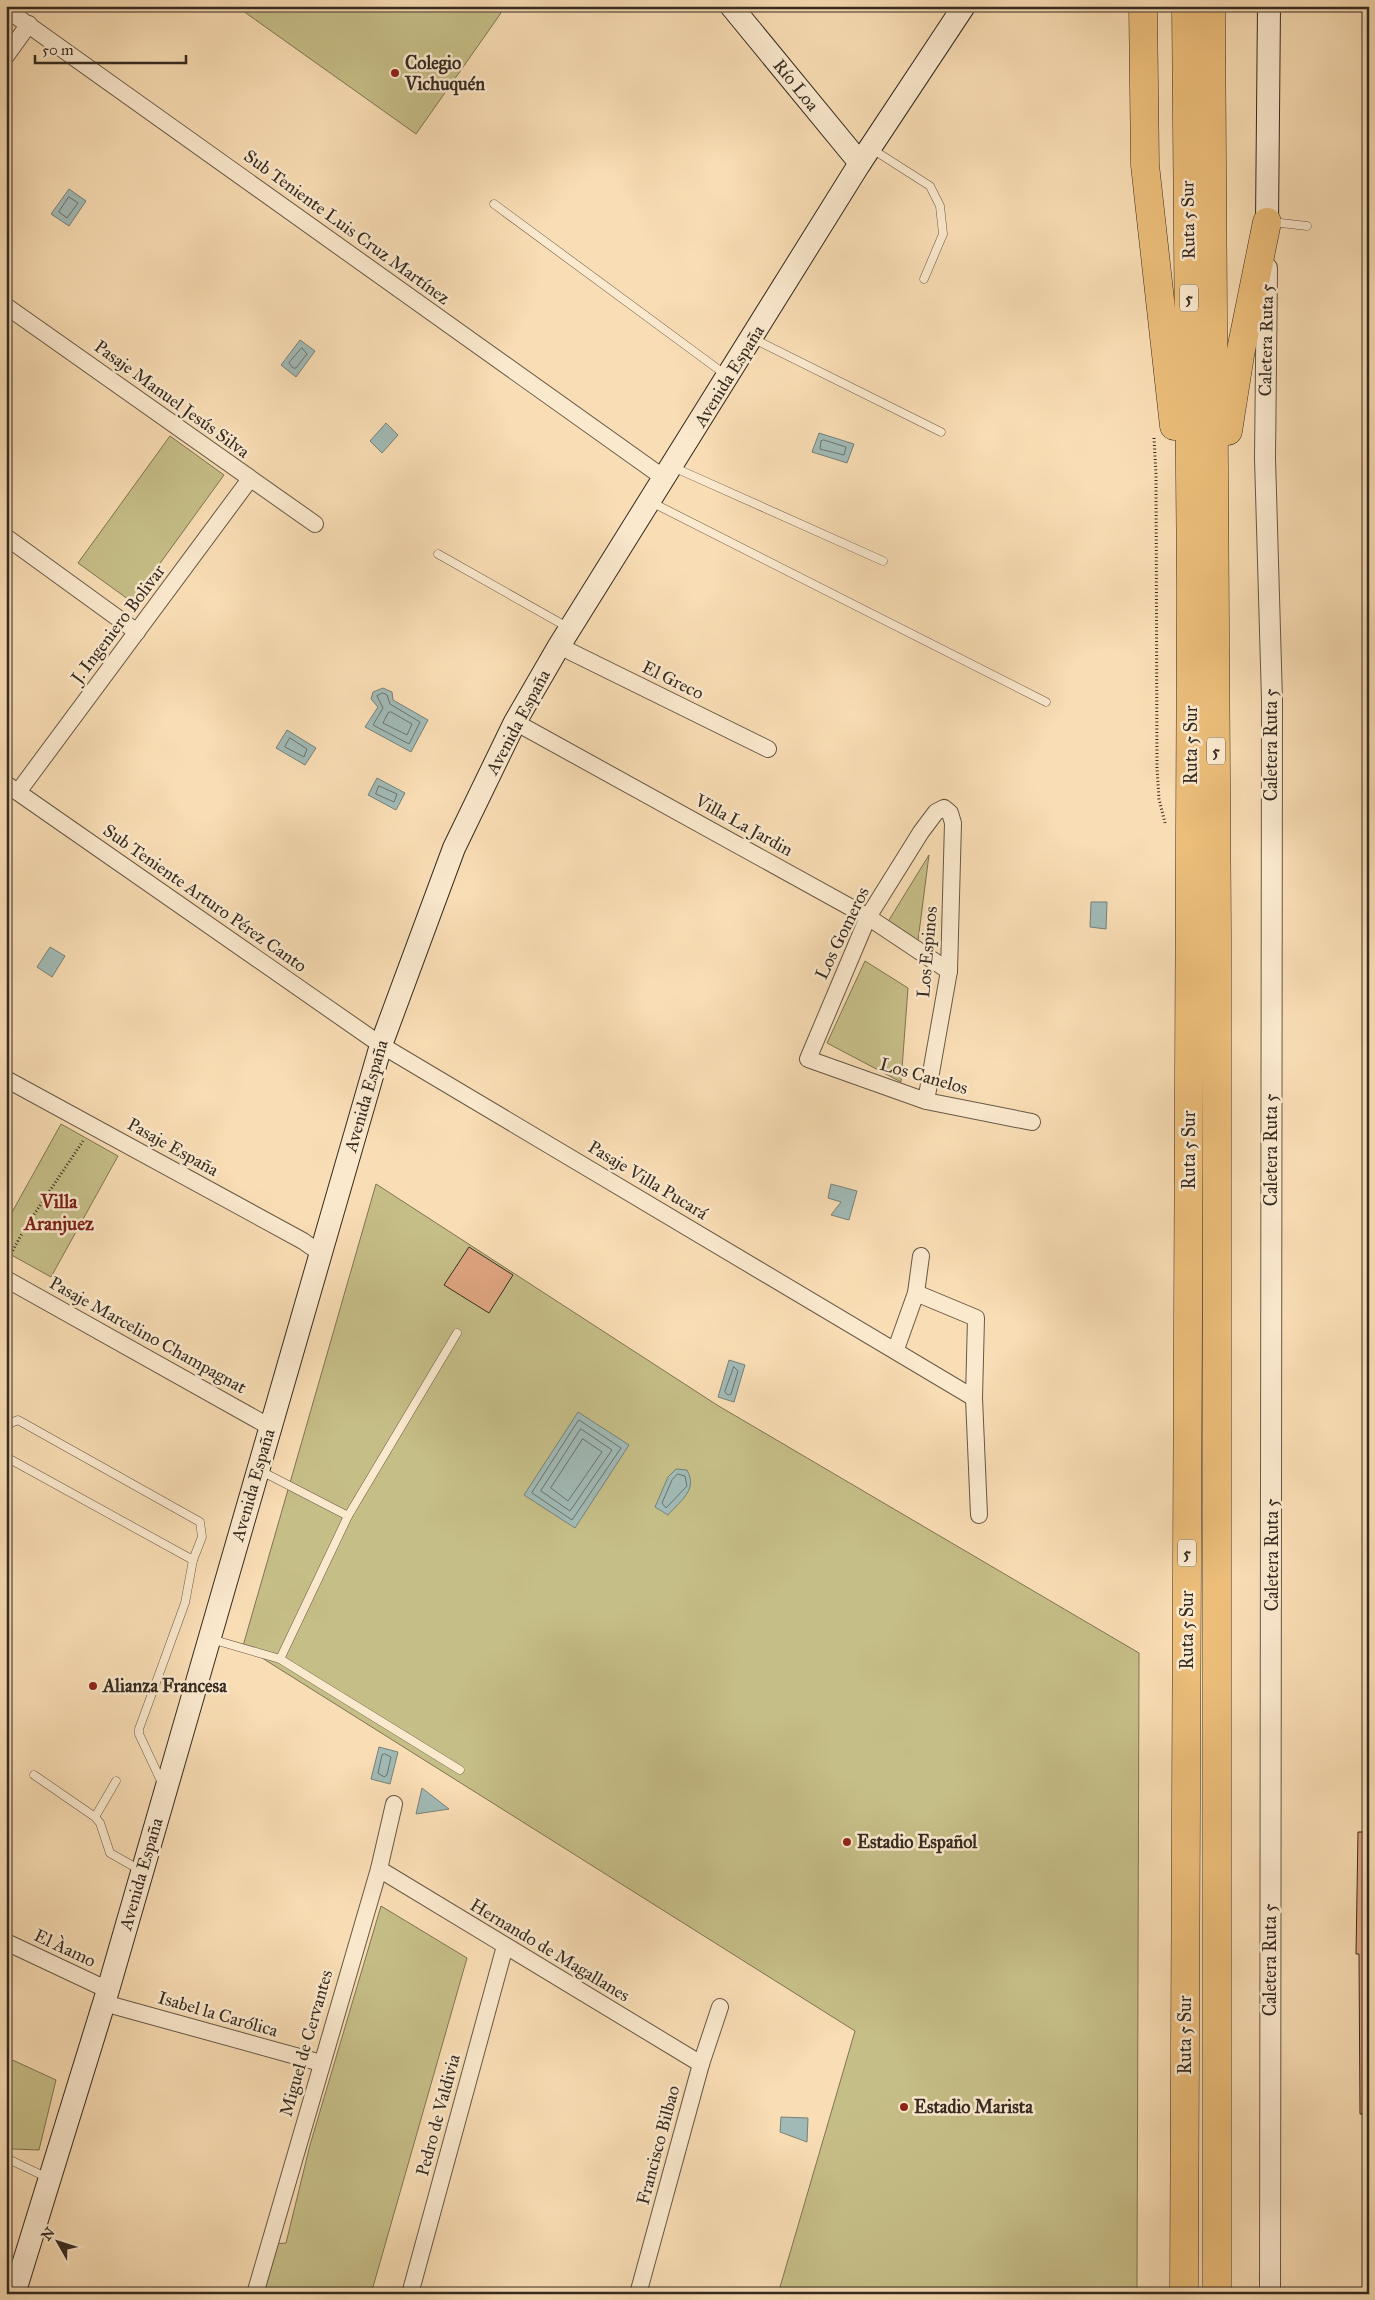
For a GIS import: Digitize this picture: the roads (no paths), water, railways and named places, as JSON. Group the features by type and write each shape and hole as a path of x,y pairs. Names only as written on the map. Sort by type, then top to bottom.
{"highway":[{"path":"1143,6 1145,165 1192,589"},
{"name":"Ruta 5 Sur","path":"1184,2294 1192,589 1186,6"},
{"name":"Ruta 5 Sur","path":"1211,6 1218,933 1217,2294"},
{"path":"1215,569 1230,415 1267,222"}],"main road":[{"name":"Río Loa","path":"731,6 865,155"},
{"name":"Avenida España","path":"14,2294 106,1996 380,1045 454,848 515,722 564,637 865,155 964,6"},
{"name":"Caletera Ruta 5","path":"1267,222 1269,6"}],"street":[{"name":"Sub Teniente Luis Cruz Martínez","path":"6,9 668,472"},
{"path":"6,56 29,24"},
{"name":"Caletera Ruta 5","path":"1267,222 1265,458 1272,700 1270,2294"},
{"name":"Pasaje Manuel Jesús Silva","path":"6,306 315,524"},
{"name":"J. Ingeniero Bolivar","path":"12,788 137,632 250,479"},
{"path":"6,537 137,632"},
{"name":"El Greco","path":"564,637 768,750"},
{"name":"Villa La Jardin","path":"515,722 868,917 949,970"},
{"name":"Sub Teniente Arturo Pérez Canto","path":"12,788 380,1045"},
{"name":"Los Gomeros","path":"808,1059 868,917 921,832 936,812 944,808"},
{"name":"Los Espinos","path":"926,1101 949,970 953,831 950,813 944,808"},
{"name":"Pasaje Villa Pucará","path":"380,1045 974,1398"},
{"name":"Los Canelos","path":"808,1059 926,1101 1032,1122"},
{"name":"Pasaje España","path":"6,1078 303,1241 320,1253"},
{"path":"896,1350 916,1293 922,1256"},
{"name":"Pasaje Marcelino Champagnat","path":"6,1278 270,1427"},
{"path":"916,1293 976,1318 974,1398 979,1515"},
{"name":"Miguel de Cervantes","path":"255,2294 379,1869 394,1804"},
{"name":"Hernando de Magallanes","path":"379,1869 701,2064"},
{"name":"El Àamo","path":"6,1942 106,1996"},
{"name":"Pedro de Valdivia","path":"410,2294 505,1946"},
{"name":"Isabel la Carólica","path":"106,1996 321,2063"},
{"name":"Francisco Bilbao","path":"638,2294 701,2064 720,2007"}],"lane":[{"path":"865,155 930,186 940,206 943,234 924,278"},
{"path":"494,204 728,377"},
{"path":"1267,222 1307,226"},
{"path":"752,338 941,432"},
{"path":"668,472 883,561"},
{"path":"650,501 1046,702"},
{"path":"438,554 564,637"},
{"path":"280,1659 348,1516 457,1333"},
{"path":"6,1425 18,1420 195,1518 202,1528 202,1537 193,1560 185,1603 139,1729 139,1734 165,1789"},
{"path":"6,1457 193,1560"},
{"path":"258,1469 348,1516"},
{"path":"209,1638 280,1659 460,1770"},
{"path":"34,1775 95,1817 100,1823 110,1853 142,1871"},
{"path":"95,1817 116,1781"},
{"path":"6,2158 50,2179"}],"water":[{"path":"69,189 86,201 69,226 51,214"},
{"path":"300,340 315,351 296,377 281,365"},
{"path":"386,423 398,435 382,453 370,441"},
{"path":"819,433 854,444 847,463 812,452"},
{"path":"383,688 392,692 393,700 428,720 411,752 365,727 378,707 371,699 373,692"},
{"path":"287,730 316,748 305,765 276,748"},
{"path":"377,778 405,793 396,810 368,795"},
{"path":"1091,902 1107,902 1106,929 1090,927"},
{"path":"50,947 65,956 52,977 37,967"},
{"path":"831,1184 857,1191 849,1220 831,1215 841,1202 828,1198"},
{"path":"729,1360 745,1365 734,1402 718,1397"},
{"path":"578,1412 629,1445 575,1528 524,1495"},
{"path":"676,1469 687,1470 690,1477 689,1489 683,1499 668,1515 655,1507 668,1477"},
{"path":"379,1747 398,1752 390,1784 371,1779"},
{"path":"422,1788 449,1809 416,1814"},
{"path":"781,2117 808,2118 807,2142 780,2132"}],"place":[{"name":"Colegio Vichuquén","path":"395,73"},
{"name":"Alianza Francesa","path":"93,1686"},
{"name":"Estadio Español","path":"847,1842"},
{"name":"Estadio Marista","path":"904,2107"}],"district":[{"name":"Villa Aranjuez","path":"59,1212"}]}
